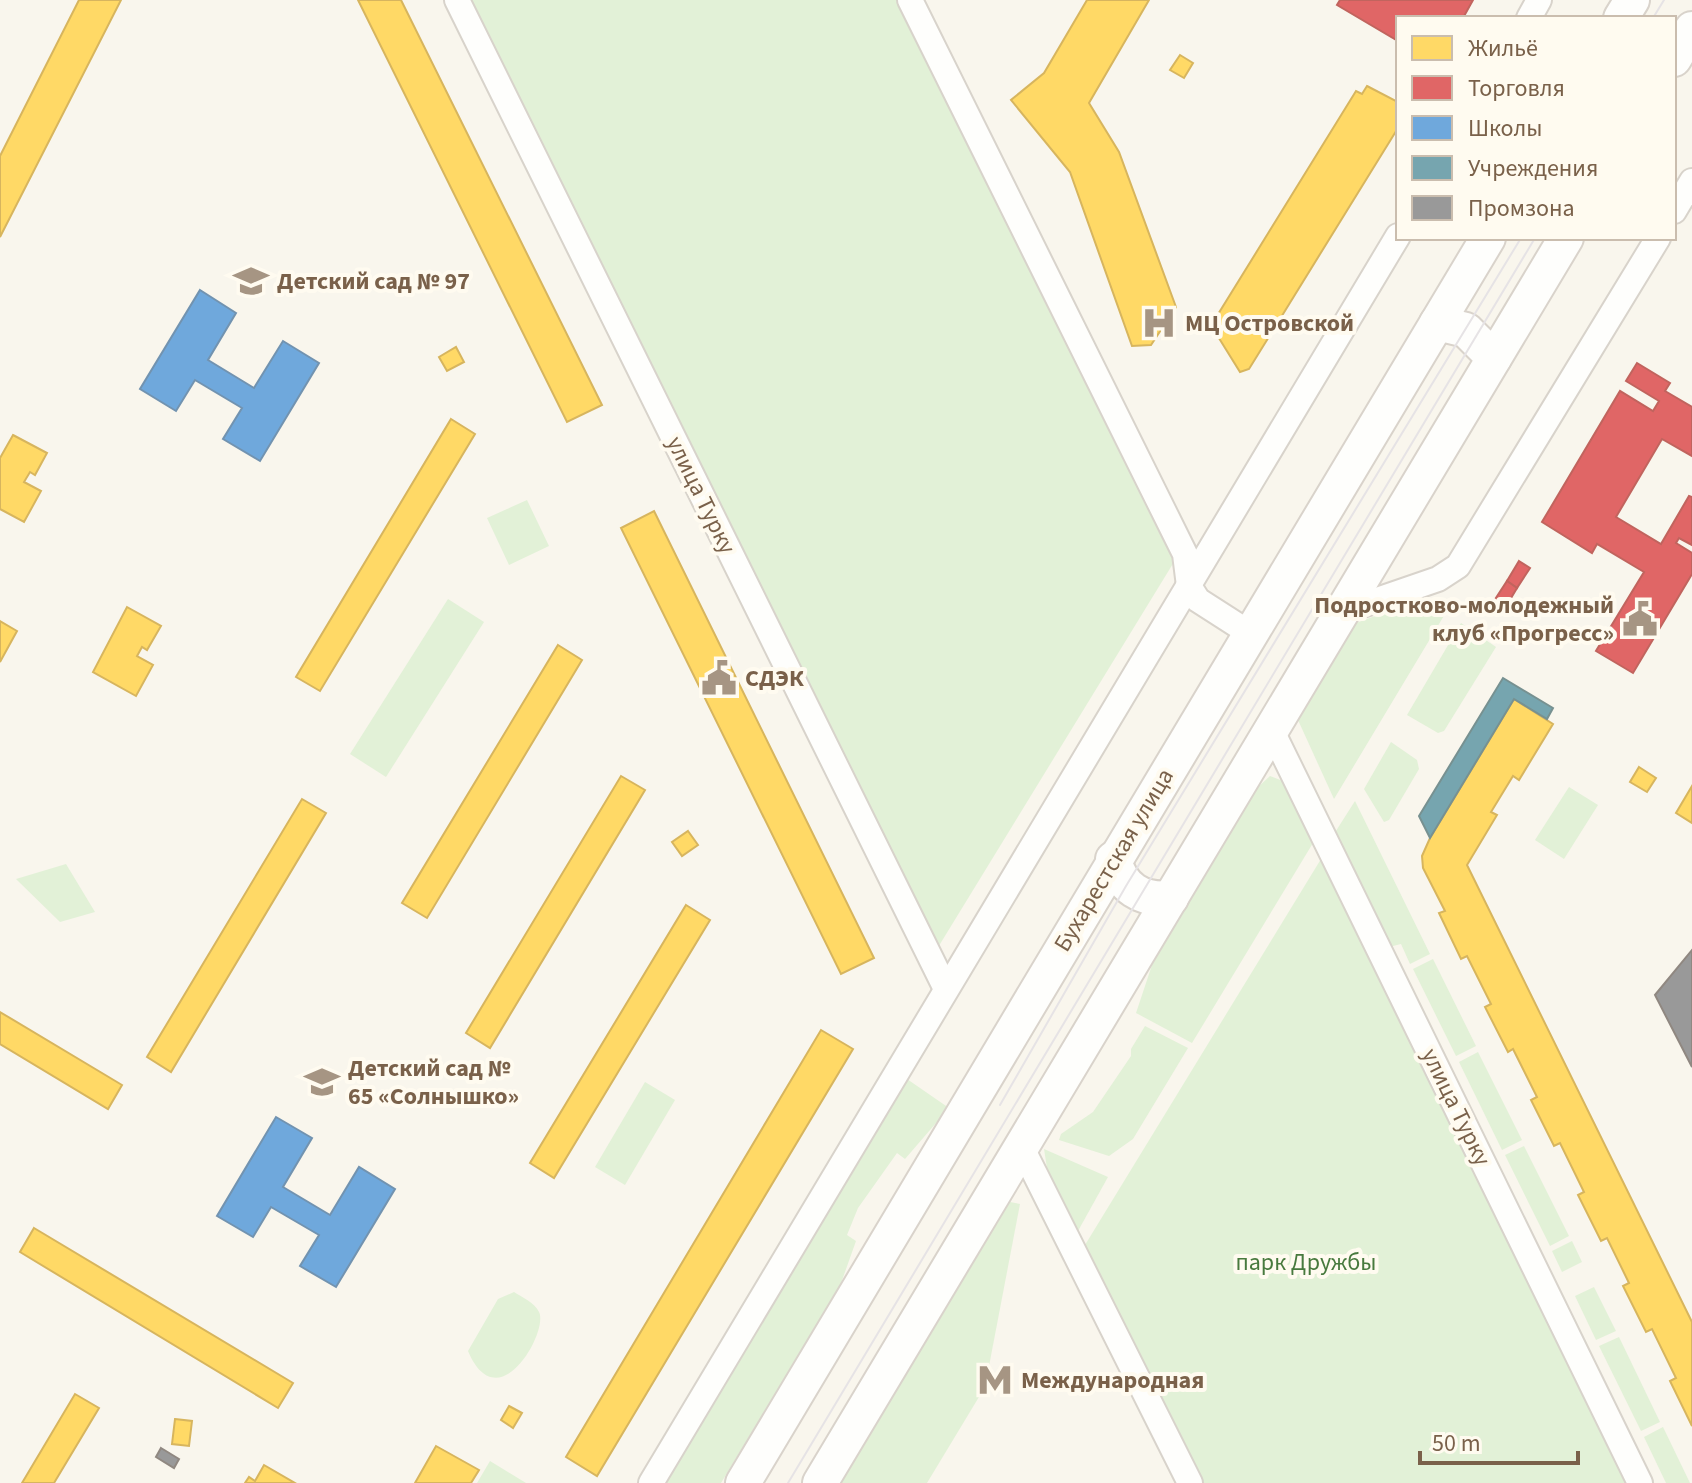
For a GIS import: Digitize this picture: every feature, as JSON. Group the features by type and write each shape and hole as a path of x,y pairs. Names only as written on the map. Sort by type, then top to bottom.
{"main road":[{"path":"1676,56 1692,29"},
{"name":"Бухарестская улица","path":"743,1483 972,1103 1113,859 1487,240"},
{"path":"820,1483 1565,240"},
{"path":"1437,323 1466,330 1494,358"},
{"path":"1113,859 1117,873 1136,893 1155,899 1171,898"}],"street":[{"name":"улица Турку","path":"457,0 946,989"},
{"path":"910,0 1185,554 1189,586 1198,600 1251,634"},
{"path":"1676,208 1692,181"},
{"path":"651,1483 1396,239"},
{"path":"1342,612 1438,579 1458,566 1657,240"},
{"name":"улица Турку","path":"1272,731 1640,1483"},
{"path":"1022,1148 1190,1483"}],"green space":[{"path":"470,0 896,0 1174,562 937,949"},
{"path":"527,500 549,546 509,565 487,518"},
{"path":"448,599 484,622 386,777 350,754"},
{"path":"1413,602 1445,614 1334,799 1298,720 1356,623"},
{"path":"1461,623 1496,647 1444,731 1438,733 1407,715"},
{"path":"1391,742 1417,760 1419,769 1389,820 1384,822 1364,789"},
{"path":"1270,776 1283,781 1313,843 1192,1043 1136,1013 1152,965 1257,788"},
{"path":"1569,787 1598,805 1564,859 1535,840"},
{"path":"1355,801 1430,954 1410,964 1401,944 1389,947 1334,834"},
{"name":"парк Дружбы","path":"1321,859 1629,1483 1201,1483 1085,1245"},
{"path":"66,864 95,912 60,922 16,879"},
{"path":"1433,959 1476,1046 1456,1056 1413,969"},
{"path":"1145,1026 1188,1048 1133,1139 1109,1156 1059,1140 1061,1134 1093,1112 1131,1056 1131,1049"},
{"path":"1478,1052 1522,1140 1502,1150 1459,1062"},
{"path":"907,1079 949,1108 905,1159 897,1153 858,1208 847,1235 856,1241 840,1286 721,1483 665,1483"},
{"path":"645,1082 675,1100 625,1185 595,1167"},
{"path":"1524,1146 1569,1236 1550,1246 1505,1155"},
{"path":"1044,1149 1108,1177 1078,1231 1047,1168"},
{"path":"1010,1202 1020,1204 985,1387 927,1483 840,1483"},
{"path":"1572,1241 1582,1262 1562,1272 1552,1251"},
{"path":"1594,1287 1616,1331 1596,1340 1575,1296"},
{"path":"514,1292 535,1306 540,1322 529,1351 518,1365 506,1375 493,1378 480,1370 468,1351 498,1299"},
{"path":"1619,1337 1660,1422 1641,1431 1599,1346"},
{"path":"1663,1427 1690,1483 1666,1483 1644,1437"},
{"path":"490,1461 526,1483 477,1483"}],"building: Жильё":[{"path":"79,0 121,0 0,237 0,156"},
{"path":"358,0 401,0 602,405 567,422"},
{"path":"1087,0 1149,0 1089,103 1119,152 1176,307 1151,345 1132,346 1070,172 1011,100 1044,73"},
{"path":"1180,55 1193,63 1184,78 1170,70"},
{"path":"1367,86 1396,101 1396,131 1249,369 1240,372 1217,335 1220,329 1212,324 1356,91 1362,94"},
{"path":"456,347 464,362 447,371 439,357"},
{"path":"451,419 475,434 320,691 296,677"},
{"path":"13,435 47,453 35,475 30,472 24,482 41,491 24,522 0,509 0,458"},
{"path":"654,511 874,958 841,974 621,528"},
{"path":"127,607 161,626 147,650 142,647 137,656 153,665 136,696 93,672"},
{"path":"0,621 17,631 0,662"},
{"path":"558,645 582,660 427,918 402,903"},
{"path":"1514,699 1553,724 1519,780 1513,776 1491,812 1497,815 1467,865 1692,1322 1692,1426 1670,1381 1676,1378 1652,1329 1646,1332 1623,1286 1629,1283 1607,1238 1601,1241 1578,1195 1584,1192 1560,1143 1554,1146 1531,1100 1537,1097 1513,1049 1508,1052 1485,1007 1491,1004 1467,956 1461,959 1439,913 1445,911 1423,868 1422,856 1430,838"},
{"path":"1639,767 1656,778 1647,792 1630,782"},
{"path":"621,776 645,790 490,1048 466,1033"},
{"path":"1692,786 1692,823 1676,813"},
{"path":"302,799 326,813 171,1072 147,1057"},
{"path":"688,831 698,845 682,856 672,842"},
{"path":"686,905 710,920 554,1178 530,1163"},
{"path":"0,1012 122,1085 108,1109 0,1044"},
{"path":"821,1030 853,1049 597,1476 566,1457"},
{"path":"34,1228 293,1383 278,1408 20,1252"},
{"path":"75,1394 99,1408 54,1483 22,1483"},
{"path":"509,1406 522,1413 513,1428 501,1420"},
{"path":"175,1419 192,1421 189,1446 172,1444"},
{"path":"436,1446 479,1470 471,1483 415,1483"},
{"path":"264,1465 295,1483 245,1483 249,1477 255,1481"}],"building: Торговля":[{"path":"1340,0 1473,0 1464,16 1396,16 1396,40 1337,5"},
{"path":"1637,363 1670,383 1665,391 1692,407 1692,456 1662,439 1616,517 1661,544 1689,496 1692,497 1692,545 1679,538 1676,543 1692,553 1692,574 1633,673 1596,651 1644,572 1597,544 1592,553 1542,522 1620,391 1653,411 1659,401 1626,381"},
{"path":"1519,561 1530,568 1517,588 1507,581"},
{"path":"1507,581 1517,588 1505,608 1494,601"}],"building: Школы":[{"path":"200,290 236,313 208,360 254,388 283,341 319,363 260,461 223,439 242,408 195,380 176,411 140,389"},
{"path":"276,1117 312,1138 283,1187 330,1215 359,1167 395,1189 336,1287 300,1266 319,1235 271,1207 253,1237 217,1216"}],"building: Учреждения":[{"path":"1503,678 1553,708 1547,719 1514,699 1430,838 1419,816"}],"building: Промзона":[{"path":"1692,950 1692,1067 1655,995"},
{"path":"161,1448 179,1459 174,1468 156,1457"}],"tram line":[{"path":"1654,16 1664,0"},
{"path":"1000,1105 1126,886 1520,240"},
{"path":"788,1483 1534,240"}],"place":[{"name":"Детский сад № 97","path":"251,281"},
{"name":"МЦ Островской","path":"1159,323"},
{"name":"Подростково-молодежный клуб «Прогресс»","path":"1640,619"},
{"name":"СДЭК","path":"719,678"},
{"name":"Детский сад № 65 «Солнышко»","path":"322,1082"},
{"name":"Международная","path":"995,1380"}]}
